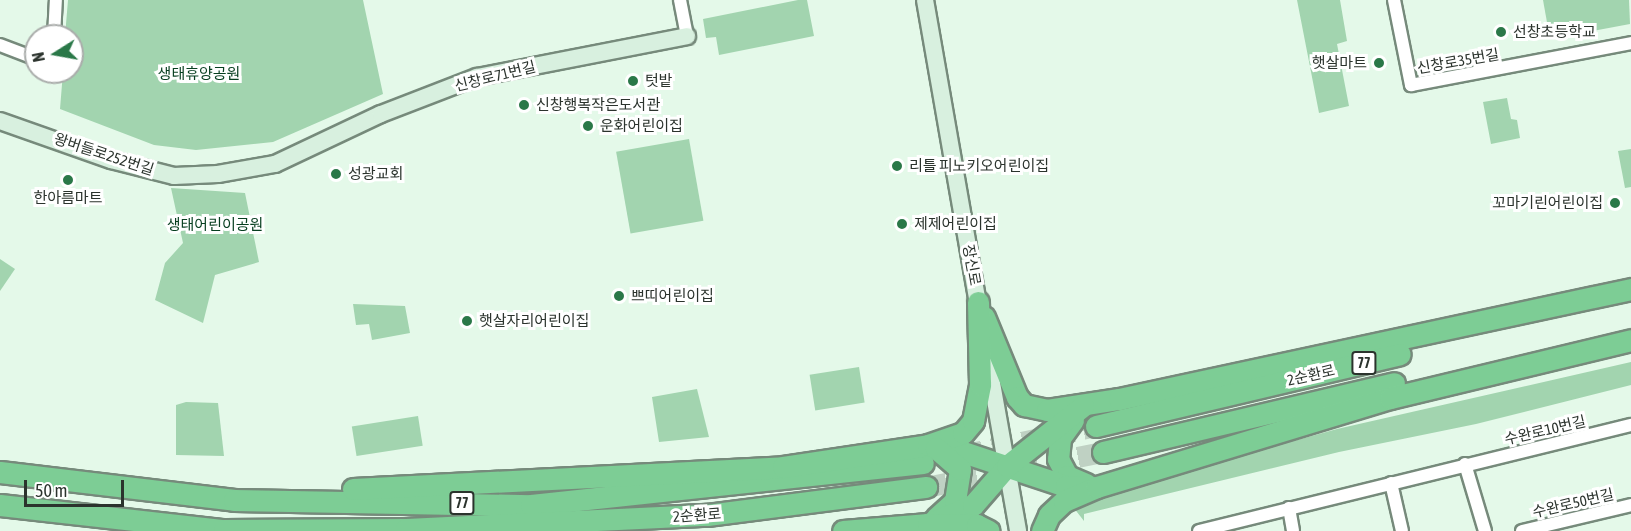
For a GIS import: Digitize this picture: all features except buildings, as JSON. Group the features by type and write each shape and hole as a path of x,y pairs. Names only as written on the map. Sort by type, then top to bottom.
{"highway":[{"path":"978,302 1008,376 1024,405 1047,410 1084,405 1631,289"},
{"name":"2순환로","path":"1096,426 1631,300"},
{"path":"926,454 963,433 974,421 980,384 978,302"},
{"name":"2순환로","path":"1103,452 1631,327"},
{"path":"1042,531 1049,515 1064,501 1097,487 1390,398 1631,340"},
{"path":"928,524 973,505 1007,466 1084,405"},
{"path":"1084,405 1060,438 1058,459 1067,476 1097,487"},
{"path":"926,454 948,447 1066,486 1097,487"},
{"path":"0,472 234,500 329,490 783,467 926,454 949,456 960,469 955,501 928,524"},
{"name":"2순환로","path":"0,505 228,530 406,529 707,515 926,487"},
{"path":"843,531 928,524 976,525 989,531"}],"street":[{"path":"55,24 56,0"},
{"name":"신창로71번길","path":"245,169 275,164 381,114 477,77 687,36 680,0"},
{"name":"장신로","path":"925,0 1018,531"},
{"name":"신창로35번길","path":"1394,0 1411,85 1631,43"},
{"path":"0,45 24,54"},
{"name":"왕버들로252번길","path":"0,121 111,160 174,176 245,169"},
{"name":"수완로10번길","path":"1198,531 1631,425"},
{"path":"1466,464 1485,531"},
{"path":"1391,483 1402,531"},
{"name":"수완로50번길","path":"1522,531 1631,505"},
{"path":"1288,508 1293,531"}],"green space":[{"name":"생태휴양공원","path":"68,0 363,0 383,94 273,142 196,150 154,145 60,109 62,84 84,84 84,24 66,24"},
{"path":"807,0 814,36 719,55 716,37 706,38 703,19"},
{"path":"1297,0 1340,0 1347,41 1337,44 1349,106 1319,113"},
{"path":"1543,0 1629,0 1630,24 1550,39"},
{"path":"1507,98 1511,119 1517,120 1520,138 1491,144 1483,102"},
{"path":"689,139 703,221 631,234 616,152"},
{"path":"1631,149 1631,187 1625,188 1618,151"},
{"name":"생태어린이공원","path":"171,188 245,193 259,262 215,275 203,323 155,300 165,263 183,243"},
{"path":"0,259 15,269 0,291"},
{"path":"353,304 405,306 410,333 372,340 369,324 356,325"},
{"path":"1631,362 1631,385 1476,424 1339,452 1084,514 1084,521 1070,503 1337,429"},
{"path":"859,367 865,403 815,410 810,375"},
{"path":"697,389 709,437 659,442 652,397"},
{"path":"186,402 218,403 224,456 176,455 176,405"},
{"path":"418,416 423,446 357,456 352,426"}],"tunnel":[{"path":"962,455 1096,426"},
{"path":"926,487 1103,452"}],"place":[{"name":"선창초등학교","path":"1501,32"},
{"name":"햇살마트","path":"1379,63"},
{"name":"텃밭","path":"633,81"},
{"name":"신창행복작은도서관","path":"524,105"},
{"name":"운화어린이집","path":"588,126"},
{"name":"리틀 피노키오어린이집","path":"897,166"},
{"name":"성광교회","path":"336,174"},
{"name":"한아름마트","path":"68,180"},
{"name":"꼬마기린어린이집","path":"1615,203"},
{"name":"제제어린이집","path":"902,224"},
{"name":"쁘띠어린이집","path":"619,296"},
{"name":"햇살자리어린이집","path":"467,321"}]}
